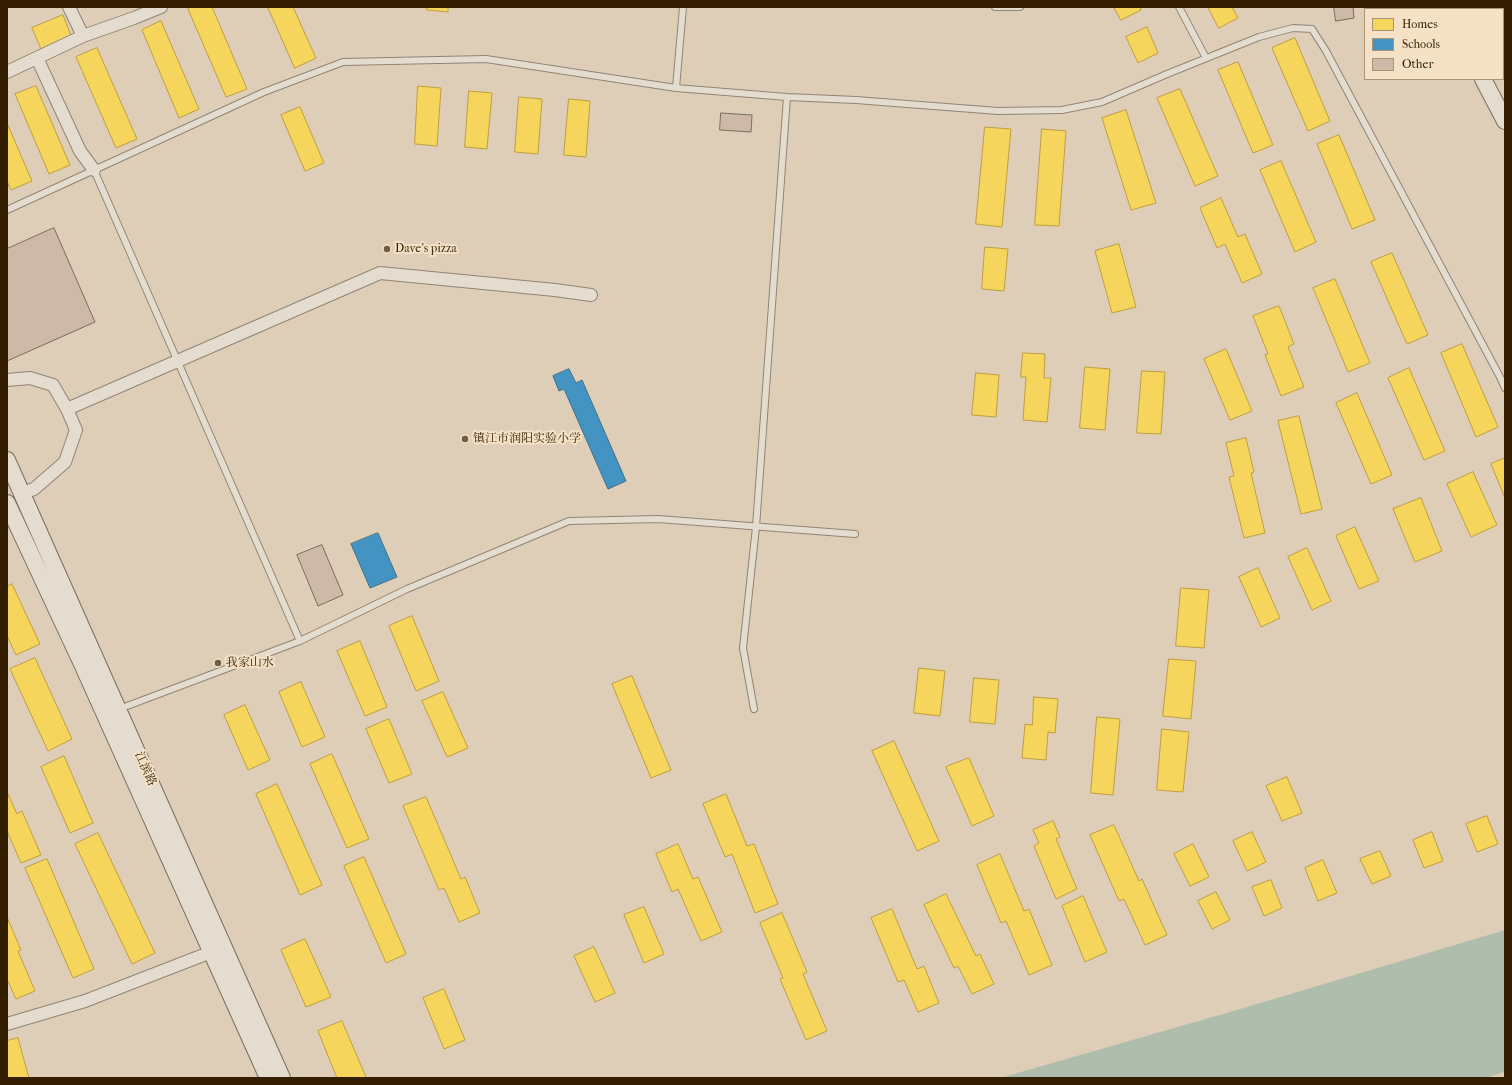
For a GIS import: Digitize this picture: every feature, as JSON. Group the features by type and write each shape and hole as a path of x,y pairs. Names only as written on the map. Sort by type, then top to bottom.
{"main road":[{"path":"1484,80 1505,121"},
{"name":"江滨路","path":"7,460 118,709 218,949 268,1078"},
{"name":"江滨路","path":"7,503 218,949 282,1078"}],"street":[{"path":"69,7 83,36"},
{"path":"7,72 83,36 161,7"},
{"path":"37,58 80,151 94,170"},
{"path":"66,409 380,272 591,295"},
{"path":"7,380 30,378 53,385 76,430 65,462 34,489 22,493"},
{"path":"7,1024 85,1001 218,949"}],"lane":[{"path":"676,88 683,7"},
{"path":"995,7 1020,7"},
{"path":"1179,7 1206,58"},
{"path":"7,210 264,92 343,62 486,59 676,88 998,111 1062,110 1102,102 1259,37 1294,28 1312,30 1326,51 1497,370 1505,388"},
{"path":"754,709 743,648 756,527 787,97"},
{"path":"94,170 300,640"},
{"path":"118,709 300,640 407,589 569,521 658,519 855,534"}],"shaded area":[{"path":"1505,930 1505,1072 1485,1078 1000,1078 1230,1012"}],"building: Homes":[{"path":"192,7 212,7 247,89 226,97 188,9"},
{"path":"268,7 293,7 316,58 295,68"},
{"path":"427,7 448,7 448,12 427,10"},
{"path":"1114,7 1140,7 1141,10 1121,20"},
{"path":"1208,7 1232,7 1238,18 1219,28"},
{"path":"63,15 71,36 41,49 32,28"},
{"path":"161,21 199,109 179,118 142,30"},
{"path":"1147,27 1158,53 1138,63 1126,37"},
{"path":"1295,38 1330,121 1308,131 1272,48"},
{"path":"97,48 137,139 116,148 76,57"},
{"path":"1238,62 1273,145 1253,153 1218,70"},
{"path":"36,86 70,165 49,174 15,94"},
{"path":"418,86 441,88 437,146 415,144"},
{"path":"1180,89 1218,176 1195,186 1157,98"},
{"path":"469,91 492,93 487,149 465,147"},
{"path":"519,97 542,99 538,154 515,152"},
{"path":"569,99 590,101 586,157 564,155"},
{"path":"300,107 324,163 305,171 281,115"},
{"path":"1126,110 1156,203 1131,210 1102,118"},
{"path":"7,123 32,181 11,190 7,181"},
{"path":"985,127 1011,129 1002,227 976,224"},
{"path":"1042,129 1066,131 1059,226 1035,225"},
{"path":"1339,135 1375,220 1352,229 1317,144"},
{"path":"1281,161 1316,242 1295,252 1260,170"},
{"path":"1221,198 1238,237 1245,234 1262,274 1242,283 1225,244 1217,248 1200,208"},
{"path":"1119,244 1136,307 1112,313 1095,251"},
{"path":"985,247 1008,249 1004,291 982,289"},
{"path":"1392,253 1428,335 1407,344 1371,262"},
{"path":"1335,279 1370,363 1348,372 1313,288"},
{"path":"1279,306 1294,344 1288,347 1304,387 1281,396 1265,355 1268,354 1253,316"},
{"path":"1462,344 1498,427 1476,437 1441,353"},
{"path":"1226,349 1252,411 1230,420 1204,359"},
{"path":"1023,353 1045,354 1044,378 1051,378 1047,422 1023,420 1026,377 1021,377"},
{"path":"1085,367 1110,369 1105,430 1080,428"},
{"path":"1409,368 1445,451 1424,460 1388,378"},
{"path":"1142,371 1165,372 1161,434 1137,433"},
{"path":"976,373 999,375 996,417 972,415"},
{"path":"1357,393 1392,475 1371,484 1336,403"},
{"path":"1299,416 1322,509 1301,514 1278,421"},
{"path":"1246,438 1254,472 1251,473 1265,533 1244,538 1229,477 1234,476 1226,443"},
{"path":"1505,458 1505,498 1491,464"},
{"path":"1473,472 1497,525 1471,537 1447,484"},
{"path":"1421,498 1442,551 1415,562 1393,509"},
{"path":"1355,527 1379,581 1359,589 1336,536"},
{"path":"1307,548 1331,601 1312,610 1288,557"},
{"path":"1258,568 1280,618 1261,627 1239,577"},
{"path":"12,584 40,644 16,655 7,636 7,587"},
{"path":"1181,588 1209,590 1204,648 1176,646"},
{"path":"412,616 439,681 416,691 389,626"},
{"path":"360,641 387,707 365,716 337,651"},
{"path":"35,658 72,739 48,751 10,669"},
{"path":"1169,659 1196,661 1191,719 1163,716"},
{"path":"919,668 945,671 940,716 914,713"},
{"path":"632,676 671,770 651,778 612,684"},
{"path":"974,678 999,680 995,724 970,722"},
{"path":"301,682 325,737 302,747 279,692"},
{"path":"443,692 468,748 447,757 422,701"},
{"path":"1034,697 1058,699 1055,733 1048,732 1046,760 1022,758 1025,724 1032,725"},
{"path":"245,705 270,760 248,770 224,715"},
{"path":"1097,717 1120,719 1113,795 1091,793"},
{"path":"389,719 412,774 389,783 366,729"},
{"path":"1162,729 1189,732 1183,792 1157,790"},
{"path":"894,741 939,841 917,851 872,751"},
{"path":"332,754 369,839 347,848 310,764"},
{"path":"64,756 93,823 70,833 41,767"},
{"path":"969,758 994,816 972,826 946,767"},
{"path":"1287,777 1302,813 1282,821 1266,786"},
{"path":"277,784 322,885 300,895 256,794"},
{"path":"7,792 17,814 22,811 41,855 21,863 7,831"},
{"path":"726,794 747,846 754,844 778,904 755,913 732,854 725,857 703,804"},
{"path":"426,797 461,879 465,877 480,913 459,922 444,888 439,890 403,806"},
{"path":"1487,816 1498,844 1477,852 1466,824"},
{"path":"1053,821 1060,837 1056,839 1077,889 1056,899 1034,846 1039,843 1033,830"},
{"path":"1114,825 1139,881 1142,879 1167,935 1145,945 1124,899 1119,901 1090,835"},
{"path":"1252,832 1266,862 1247,871 1233,841"},
{"path":"1432,832 1443,861 1424,868 1413,840"},
{"path":"98,833 155,953 132,964 75,844"},
{"path":"678,844 693,879 698,877 722,932 701,941 678,889 672,892 656,854"},
{"path":"1193,844 1209,877 1190,886 1174,854"},
{"path":"1380,851 1391,876 1372,884 1360,859"},
{"path":"1000,854 1024,911 1029,909 1052,965 1029,975 1006,921 1001,923 977,865"},
{"path":"364,857 406,954 386,963 344,866"},
{"path":"47,859 94,969 73,978 25,868"},
{"path":"1323,860 1337,893 1318,901 1305,868"},
{"path":"1271,880 1282,908 1264,916 1252,887"},
{"path":"1216,892 1230,920 1212,929 1198,901"},
{"path":"946,894 976,956 980,954 994,984 972,994 958,966 954,968 924,905"},
{"path":"1083,896 1107,952 1085,962 1062,906"},
{"path":"644,907 664,954 644,963 624,915"},
{"path":"892,909 917,969 924,966 939,1003 918,1012 904,980 898,982 871,918"},
{"path":"782,913 807,972 803,974 827,1031 806,1040 780,979 783,978 760,923"},
{"path":"7,917 21,950 18,951 35,991 16,999 7,979"},
{"path":"305,939 331,997 306,1007 281,950"},
{"path":"594,947 615,993 595,1002 574,956"},
{"path":"444,989 465,1040 444,1049 423,998"},
{"path":"342,1021 366,1077 364,1078 337,1078 318,1031"},
{"path":"18,1038 29,1078 7,1078 7,1041"}],"building: Schools":[{"path":"569,369 576,383 582,380 626,481 608,489 564,389 559,391 553,376"},
{"path":"378,533 397,577 370,588 351,544"}],"building: Other":[{"path":"1334,7 1353,7 1354,18 1336,21"},
{"path":"721,113 752,115 751,132 720,130"},
{"path":"54,228 95,322 7,361 7,249"},
{"path":"322,545 343,595 318,606 297,555"}],"place":[{"name":"Dave's pizza","path":"387,249"},
{"name":"镇江市润阳实验小学","path":"465,439"},
{"name":"我家山水","path":"218,663"}]}
